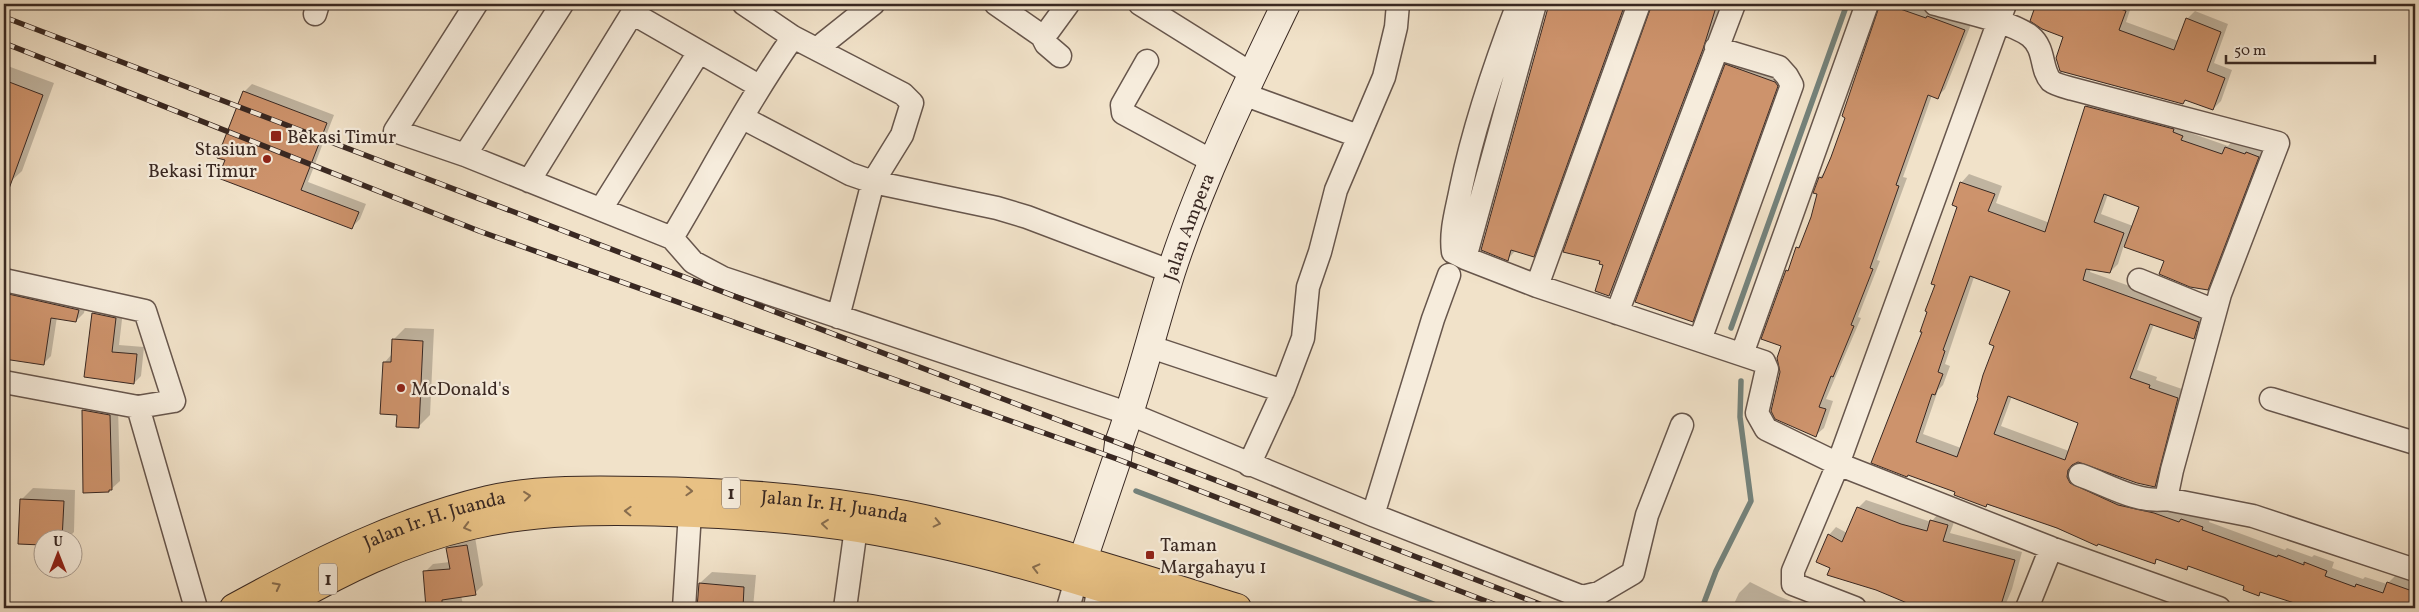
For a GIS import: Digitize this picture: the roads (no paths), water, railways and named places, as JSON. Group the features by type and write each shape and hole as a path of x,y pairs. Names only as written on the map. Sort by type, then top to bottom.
{"highway":[{"name":"Jalan Ir. H. Juanda","path":"234,608 377,546 440,513 492,499 601,490 691,491 772,496 868,509 923,520 1088,584 1237,608"},
{"name":"Jalan Ir. H. Juanda","path":"278,608 377,546 421,540 472,525 545,513 614,510 690,512 770,518 856,528 903,536 1008,561 1166,608"}],"street":[{"path":"476,4 395,131 465,155 672,238 693,262 723,278 1130,414 1373,515 1582,598 1599,593 1633,573 1647,515 1682,426"},
{"path":"465,155 562,4"},
{"path":"744,4 793,37 903,94 912,104 902,135 873,182 838,316"},
{"path":"820,50 824,43 873,4"},
{"path":"996,4 1042,36 1046,44 1060,56"},
{"path":"1042,36 1049,30 1068,4"},
{"path":"1140,4 1247,84 1358,136"},
{"name":"Jalan Ampera","path":"1088,584 1119,443 1151,347 1172,272 1214,162 1247,84 1286,4"},
{"path":"1249,464 1283,391 1303,338 1308,287 1320,252 1336,190 1384,77 1396,27 1398,4"},
{"path":"1518,4 1493,69 1467,159 1451,240 1453,252 1537,286 1764,362 1767,369 1756,413 1766,429 1838,464 2051,548 2162,599 2219,608"},
{"path":"1465,258 1535,4"},
{"path":"1537,286 1638,4"},
{"path":"1617,313 1734,4"},
{"path":"1742,354 1867,4"},
{"path":"1935,4 2002,13 2030,36 2040,48 2047,75 2052,82 2072,89 2278,143 2215,311 2172,470 2166,499"},
{"path":"529,181 635,8 699,52 759,86"},
{"path":"1855,608 1793,584 1792,578 1838,464 2002,13"},
{"path":"672,238 743,118 759,86 793,37"},
{"path":"1700,340 1792,86 1787,76 1779,67 1716,48"},
{"path":"601,208 699,52"},
{"path":"1147,62 1122,105 1123,113 1214,162"},
{"path":"743,118 850,174 873,182 1005,210 1172,272"},
{"path":"4,270 57,292"},
{"path":"1373,515 1433,319 1449,275"},
{"path":"4,280 145,311 174,401 138,407 4,382"},
{"path":"2138,280 2215,311"},
{"path":"1151,347 1283,391"},
{"path":"2271,399 2415,443"},
{"path":"138,407 196,608"},
{"path":"2080,475 2131,495 2150,500 2166,499 2253,516 2415,570"},
{"path":"684,608 690,512"},
{"path":"845,608 856,528"},
{"path":"2027,608 2051,548"},
{"path":"1068,608 1088,584"}],"waterway":[{"path":"1731,328 1847,4"},
{"path":"1702,608 1716,571 1751,501 1740,417 1741,381"},
{"path":"1136,491 1444,608"}],"railway":[{"path":"4,17 1550,608"},
{"path":"4,43 479,231 1117,459 1504,608"}],"place":[{"name":"Bekasi Timur","path":"276,136"},
{"name":"Stasiun Bekasi Timur","path":"267,159"},
{"name":"McDonald's","path":"401,388"},
{"name":"Taman Margahayu 1","path":"1150,555"}]}
